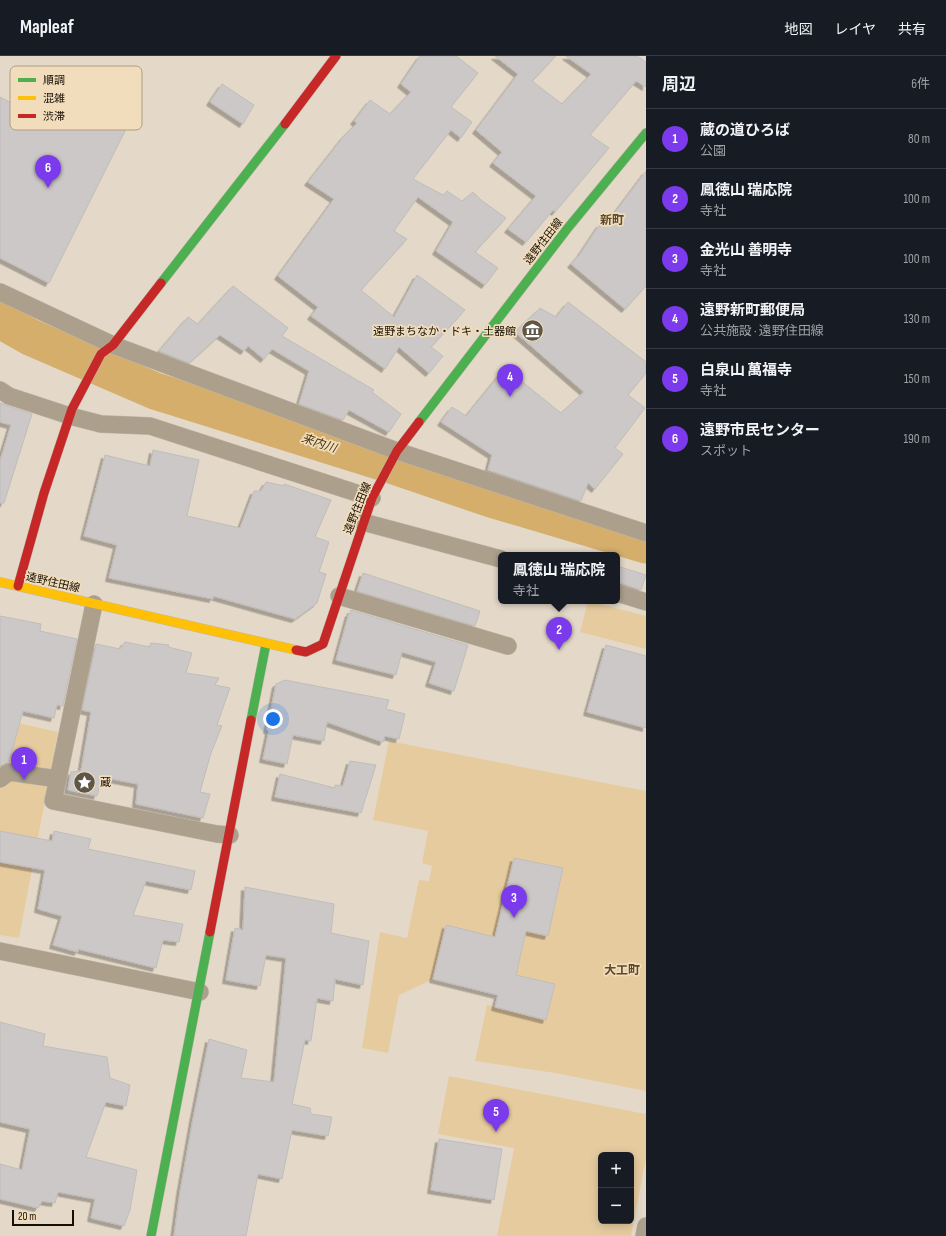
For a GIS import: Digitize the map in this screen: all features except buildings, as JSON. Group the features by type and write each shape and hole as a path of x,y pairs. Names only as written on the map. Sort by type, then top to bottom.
{"street":[{"path":"18,586 44,493 71,412 107,350 262,154 336,56"},
{"name":"遠野住田線","path":"0,582 306,652 323,644 363,522 375,492 397,452 568,229 646,133"},
{"path":"0,292 107,350 397,452 646,533"},
{"path":"0,390 9,396 71,412 101,424 150,426 375,492"},
{"path":"363,522 498,558"},
{"path":"620,594 646,602"},
{"path":"339,596 508,646"},
{"path":"94,604 53,801 217,834 230,835"},
{"path":"151,1236 200,992 266,644"},
{"path":"0,779 9,772 58,779"},
{"path":"0,951 200,992"},
{"path":"644,1236 646,1226"}],"shaded area":[{"path":"587,604 600,604 646,616 646,649 580,632"},
{"path":"0,719 58,732 19,938 0,935"},
{"path":"389,741 646,791 646,1091 555,1073 475,1061 487,1005 546,1020 555,984 516,975 526,931 548,936 563,868 514,858 495,937 446,925 433,979 399,995 388,1053 362,1048 380,932 407,938 419,880 429,881 432,866 422,863 428,831 373,820"},
{"path":"449,1076 646,1114 646,1158 634,1220 634,1152 598,1152 598,1224 633,1224 631,1236 497,1236 514,1148 438,1134"}],"waterway":[{"name":"来内川","path":"0,320 30,337 155,391 385,463 491,499 646,545"}],"traffic: fast":[{"path":"161,283 285,124"},
{"path":"419,422 567,229 646,133"},
{"path":"251,720 266,644"},
{"path":"151,1236 210,932"}],"traffic: slow":[{"path":"0,582 296,650"}],"traffic: jam":[{"path":"285,124 336,56"},
{"path":"18,586 44,493 72,409 101,354 113,345 161,283"},
{"path":"296,650 306,652 323,644 372,498 397,451 419,422"},
{"path":"210,932 251,720"}],"place":[{"name":"遠野市民センター","path":"48,188"},
{"name":"遠野まちなか・ドキ・土器館","path":"532,331"},
{"name":"遠野新町郵便局","path":"510,397"},
{"name":"鳳徳山 瑞応院","path":"559,650"},
{"name":"蔵の道ひろば","path":"24,780"},
{"name":"蔵","path":"84,782"},
{"name":"金光山 善明寺","path":"514,918"},
{"name":"白泉山 萬福寺","path":"496,1132"}],"district":[{"name":"新町","path":"612,220"},
{"name":"大工町","path":"622,970"}]}
